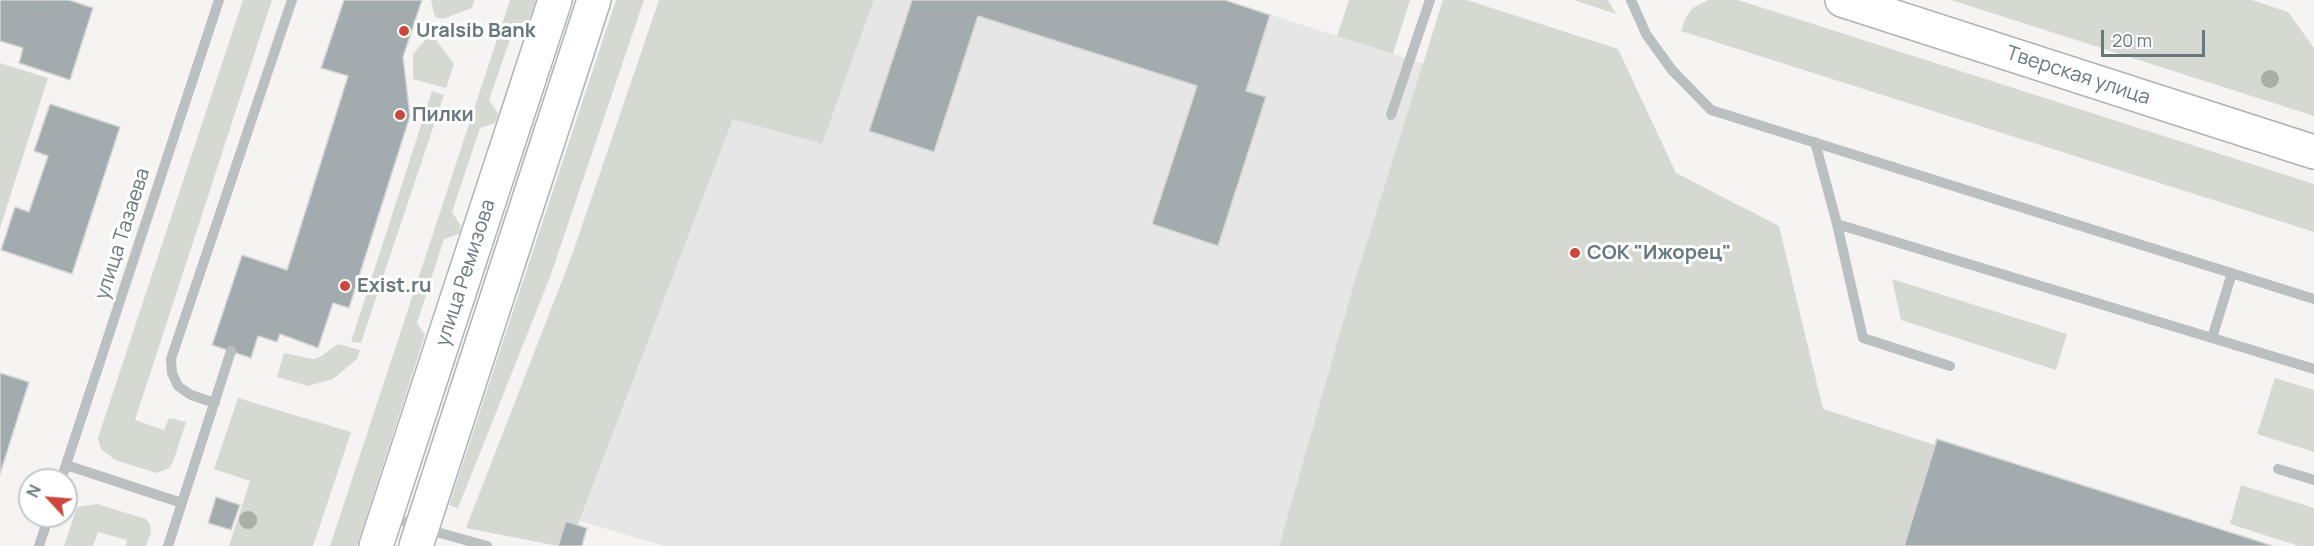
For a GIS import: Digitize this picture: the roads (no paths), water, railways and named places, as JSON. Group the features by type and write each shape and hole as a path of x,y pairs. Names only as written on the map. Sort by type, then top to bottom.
{"main road":[{"name":"улица Ремизова","path":"376,546 555,0"},
{"name":"улица Ремизова","path":"419,537 594,0"},
{"name":"Тверская улица","path":"1842,0 2314,152"}],"street":[{"name":"улица Тазаева","path":"65,468 219,0"},
{"path":"215,403 191,395 178,386 172,373 171,359 291,0"},
{"path":"1391,116 1430,0"},
{"path":"1631,0 1646,34 1672,70 1711,110 2314,299"},
{"path":"1815,142 1837,224 1863,339 1950,366"},
{"path":"1837,224 2314,369"},
{"path":"2212,338 2232,273"},
{"path":"168,546 231,351"},
{"path":"66,465 182,503"},
{"path":"2278,469 2314,480"},
{"path":"386,514 419,537 487,546"},
{"path":"39,546 45,528"}],"place":[{"name":"Uralsib Bank","path":"404,31"},
{"name":"Пилки","path":"400,115"},
{"name":"СОК \"Ижорец\"","path":"1575,253"},
{"name":"Exist.ru","path":"345,286"}]}
